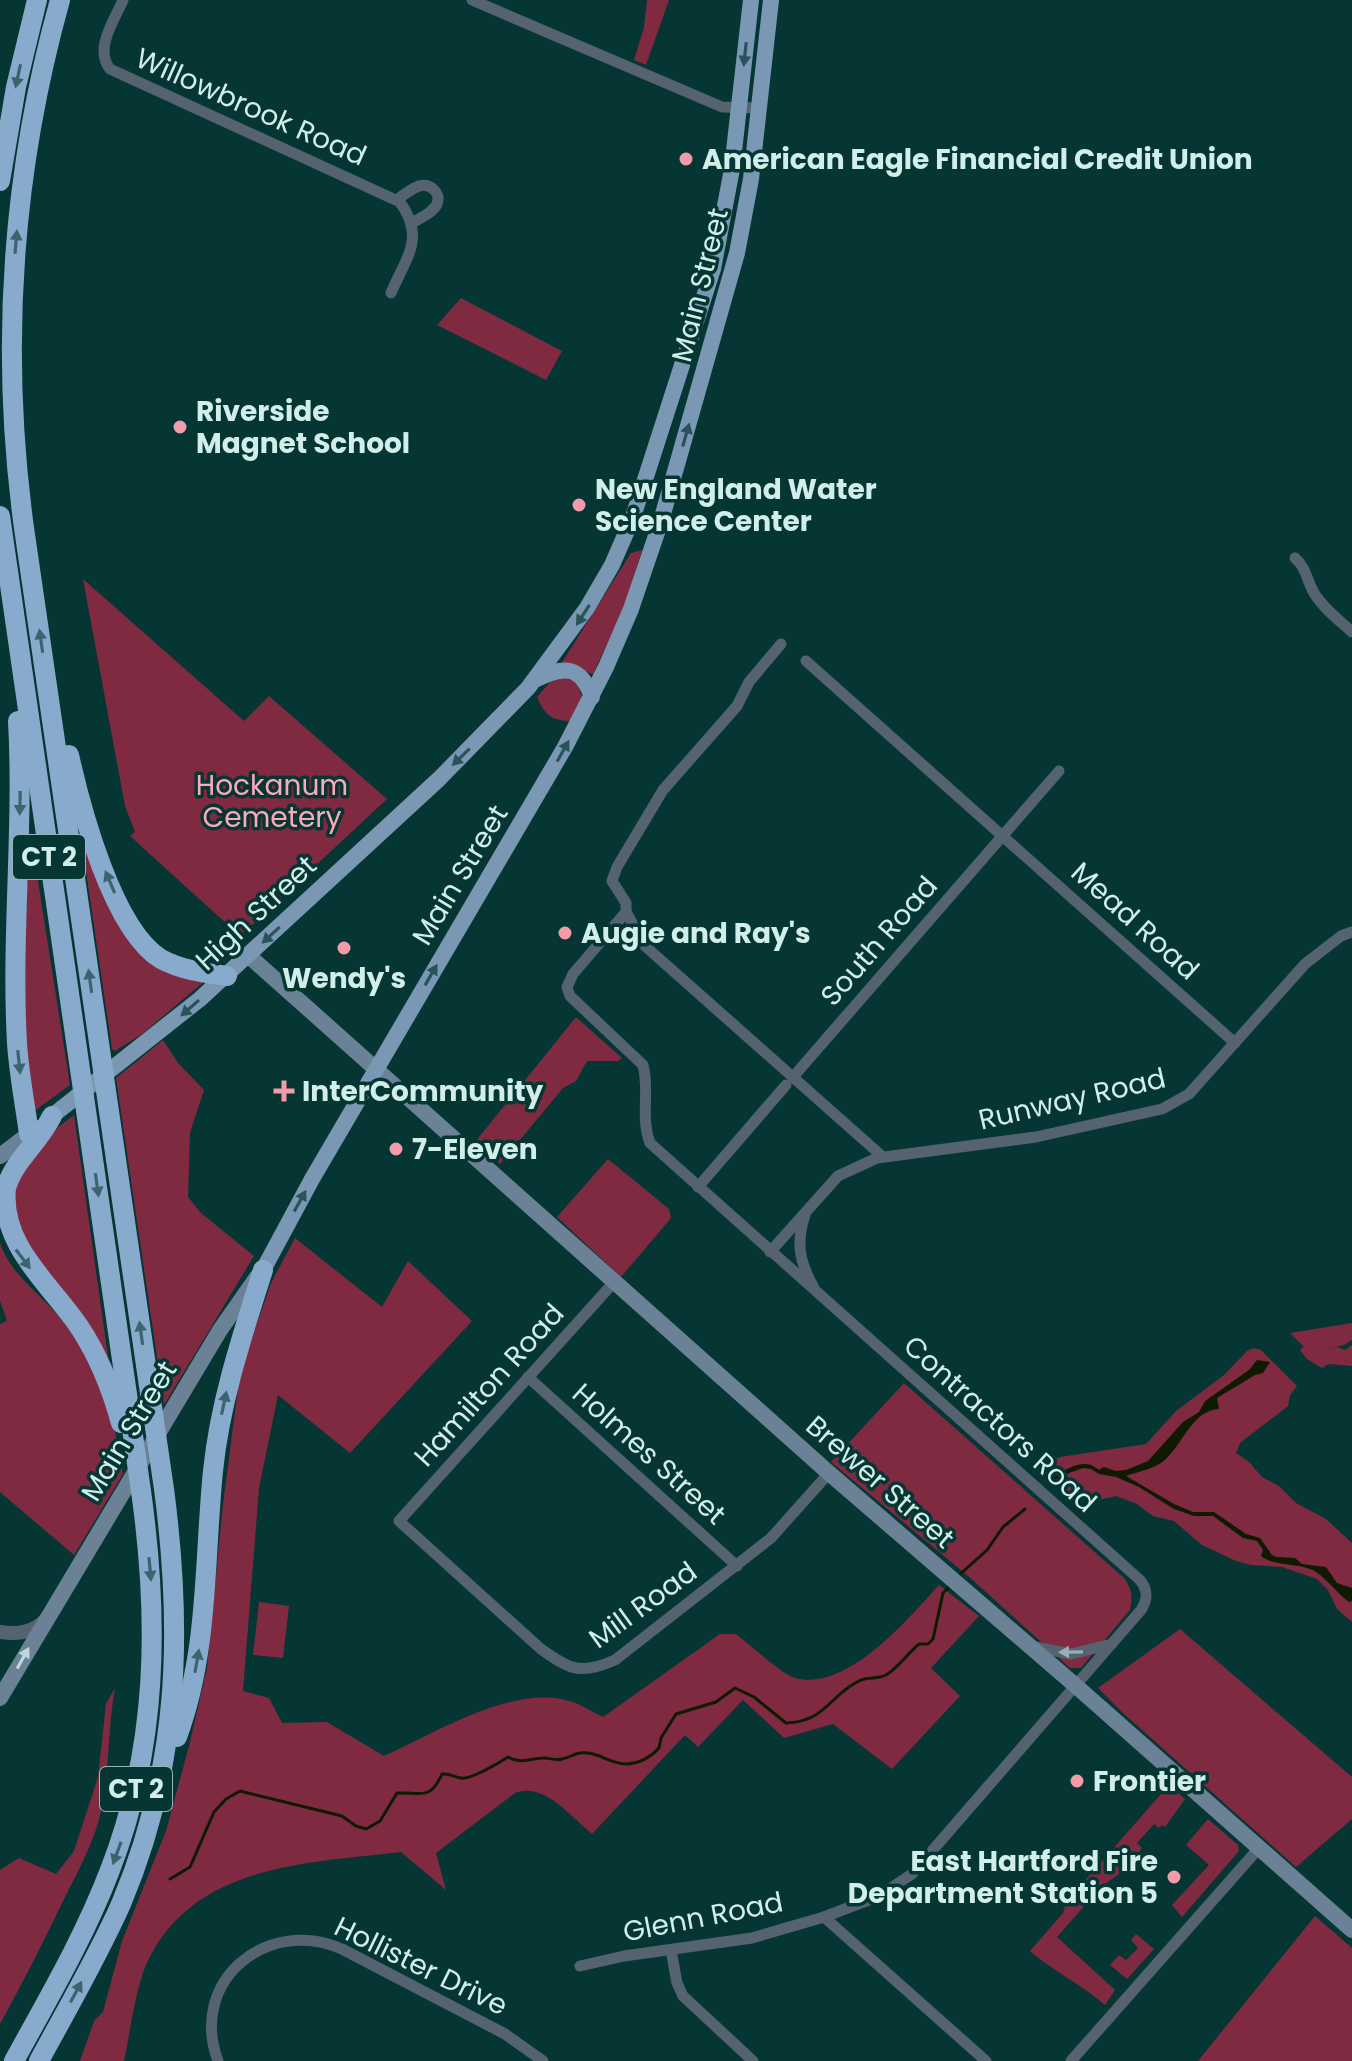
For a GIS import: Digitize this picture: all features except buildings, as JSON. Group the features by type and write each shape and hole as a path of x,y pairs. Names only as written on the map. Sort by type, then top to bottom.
{"highway":[{"path":"0,181 18,75 37,0"},
{"name":"CT 2","path":"39,2061 120,1905 149,1827 164,1762 173,1694 175,1602 160,1461 16,457 11,327 15,246 24,168 38,90 60,0"},
{"name":"CT 2","path":"0,516 86,1108 130,1447 130,1479 141,1500 151,1582 153,1659 149,1713 135,1794 124,1832 101,1893 14,2061"},
{"path":"18,641 15,685 20,776 16,1023 29,1134"},
{"path":"47,684 60,717 87,824 109,883 130,925 149,949 164,960 227,976"},
{"path":"52,1116 11,1175 2,1209 8,1233 18,1252 73,1318 90,1344 114,1399 130,1447"},
{"path":"164,1762 184,1716 194,1675 204,1612 211,1494 219,1430 231,1375 263,1270"}],"main road":[{"name":"Main Street","path":"630,525 700,313 717,249 729,188 751,0"},
{"name":"Main Street","path":"0,1698 220,1330 263,1270 592,697 627,619 656,536 737,253 748,196 771,0"},
{"path":"717,249 737,253"},
{"path":"630,525 656,536"},
{"name":"High Street","path":"3,1152 154,1038 227,976 471,748 534,681 587,608 609,571 630,525"},
{"path":"534,681 557,671 570,671 583,679 592,697"},
{"name":"Brewer Street","path":"249,956 829,1473 1352,1930"}],"street":[{"name":"Willowbrook Road","path":"123,0 104,44 104,62 110,69 397,200"},
{"path":"472,0 722,107 759,108"},
{"path":"391,293 414,231 397,200 421,186 428,186 435,190 438,198 436,205 412,223"},
{"path":"1295,558 1301,563 1313,592 1322,604 1352,632"},
{"path":"781,644 749,682 737,706 663,790 638,829 612,881 626,903 626,912 645,946 789,1081 883,1157"},
{"name":"Mead Road","path":"806,661 1235,1043"},
{"name":"South Road","path":"698,1187 1059,771"},
{"name":"Contractors Road","path":"626,912 573,974 567,987 570,996 643,1065 644,1121 650,1143 1140,1580 1146,1591 1145,1604 1076,1686"},
{"name":"Runway Road","path":"770,1252 838,1176 883,1157 1036,1137 1162,1109 1189,1094 1305,964 1341,936 1352,932"},
{"path":"808,1207 799,1250 802,1265 817,1293"},
{"name":"Hamilton Road","path":"399,1521 615,1281"},
{"name":"Holmes Street","path":"528,1377 737,1566"},
{"name":"Mill Road","path":"399,1521 541,1649 560,1663 578,1670 596,1668 615,1660 771,1538 829,1473"},
{"path":"0,1632 29,1630 47,1618"},
{"path":"1030,1646 1071,1654 1112,1644"},
{"name":"Glenn Road","path":"580,1966 624,1956 752,1938 824,1917 879,1896 912,1874 1076,1686"},
{"path":"1071,2061 1259,1848"},
{"path":"824,1917 986,2061"},
{"name":"Hollister Drive","path":"218,2061 212,2042 212,2018 228,1975 242,1961 268,1945 296,1939 320,1941 342,1949 505,2034 543,2061"},
{"path":"671,1950 677,1983 683,1996 753,2061"}],"green space":[{"path":"647,0 669,0 646,65 634,60 644,27"},
{"path":"461,298 562,351 546,380 437,325"},
{"path":"642,550 624,608 593,674 561,664 631,553"},
{"name":"Hockanum Cemetery","path":"83,579 244,721 269,696 387,799 240,936 130,836 135,832 125,806"},
{"path":"562,677 576,681 582,697 573,721 550,716 537,697 550,682"},
{"path":"30,830 70,1085 33,1112 20,1029"},
{"path":"80,830 126,931 206,980 142,1034 115,1051 112,1049"},
{"path":"576,1017 622,1058 618,1061 587,1061 576,1081 563,1088 500,1164 475,1142"},
{"path":"163,1040 178,1063 204,1090 190,1133 188,1197 201,1213 254,1256 164,1405 116,1078"},
{"path":"74,1115 110,1371 29,1254 13,1220 16,1183 52,1132"},
{"path":"608,1159 669,1209 671,1218 621,1277 557,1217"},
{"path":"295,1238 382,1307 408,1261 472,1321 350,1453 278,1395 259,1488 243,1691 269,1698 282,1723 327,1722 384,1756 450,1724 524,1699 569,1701 603,1717 720,1634 736,1634 790,1676 815,1679 835,1674 875,1650 939,1585 979,1616 931,1668 960,1696 892,1769 833,1724 784,1738 743,1700 698,1747 685,1735 592,1834 546,1796 526,1791 515,1793 436,1853 446,1890 401,1852 291,1866 222,1888 192,1906 166,1932 146,1965 124,2061 80,2061 94,2021 103,2012 122,1941 166,1831 189,1746 207,1668 240,1373 271,1283"},
{"path":"0,1243 11,1265 62,1320 87,1357 103,1392 115,1430 123,1474 74,1555 0,1492 0,1324 7,1321 0,1301"},
{"path":"1352,1323 1352,1340 1326,1349 1337,1347 1345,1350 1352,1345 1352,1366 1329,1364 1322,1368 1307,1359 1300,1350 1304,1347 1290,1333"},
{"path":"1254,1348 1261,1350 1297,1386 1290,1395 1288,1406 1240,1443 1236,1453 1296,1503 1326,1519 1352,1543 1352,1622 1337,1609 1328,1590 1317,1579 1282,1567 1236,1561 1202,1545 1174,1521 1153,1516 1135,1503 1116,1496 1093,1501 1068,1492 1053,1471 1053,1460 1060,1457 1146,1444 1176,1411"},
{"path":"904,1383 1127,1582 1131,1593 1130,1610 1081,1668 1070,1668 968,1576 831,1462"},
{"path":"259,1602 289,1606 283,1658 253,1655"},
{"path":"1180,1629 1352,1777 1352,1819 1296,1867 1098,1688"},
{"path":"115,1688 105,1787 96,1830 79,1870 0,2024 0,1870 19,1858 56,1874 74,1851 98,1777 106,1704"},
{"path":"1169,1785 1185,1799 1165,1827 1162,1825 1159,1828 1154,1824 1137,1843 1142,1848 1123,1871 1101,1887 1057,1937 1115,1990 1105,2005 1030,1951 1063,1913 1066,1902"},
{"path":"1208,1819 1238,1845 1239,1851 1182,1917 1172,1905 1209,1865 1186,1845"},
{"path":"1315,1916 1352,1948 1352,2061 1198,2061"},
{"path":"1136,1934 1154,1949 1127,1979 1110,1965 1119,1955 1126,1960 1138,1948 1131,1940"}],"shaded area":[{"path":"1257,1360 1270,1362 1263,1373 1217,1398 1219,1409 1195,1421 1166,1459 1126,1476 1193,1512 1214,1512 1246,1534 1260,1538 1272,1555 1326,1567 1337,1583 1352,1588 1352,1601 1349,1602 1314,1571 1261,1556 1263,1550 1257,1541 1243,1538 1213,1516 1194,1516 1174,1509 1116,1477 1083,1468 1051,1485 1048,1482 1079,1465 1116,1471 1148,1461 1183,1422 1199,1412 1205,1401 1249,1370"}],"waterway":[{"path":"957,1577 987,1550 1003,1527 1025,1509"},
{"path":"170,1879 190,1867 214,1812 226,1799 240,1791 342,1816 366,1829 380,1821 397,1793 429,1792 442,1774 465,1778 508,1757 522,1761 558,1760 586,1753 621,1763 641,1761 659,1748 661,1738 676,1714 716,1702 735,1688 754,1697 786,1723 810,1718 851,1686 861,1680 886,1675 919,1644 928,1644 933,1639 943,1593 950,1586"}],"place":[{"name":"American Eagle Financial Credit Union","path":"686,159"},
{"name":"Riverside Magnet School","path":"180,427"},
{"name":"New England Water Science Center","path":"579,505"},
{"name":"Augie and Ray's","path":"565,933"},
{"name":"Wendy's","path":"344,948"},
{"name":"InterCommunity","path":"284,1091"},
{"name":"7-Eleven","path":"396,1149"},
{"name":"Frontier","path":"1077,1781"},
{"name":"East Hartford Fire Department Station 5","path":"1174,1877"}]}
